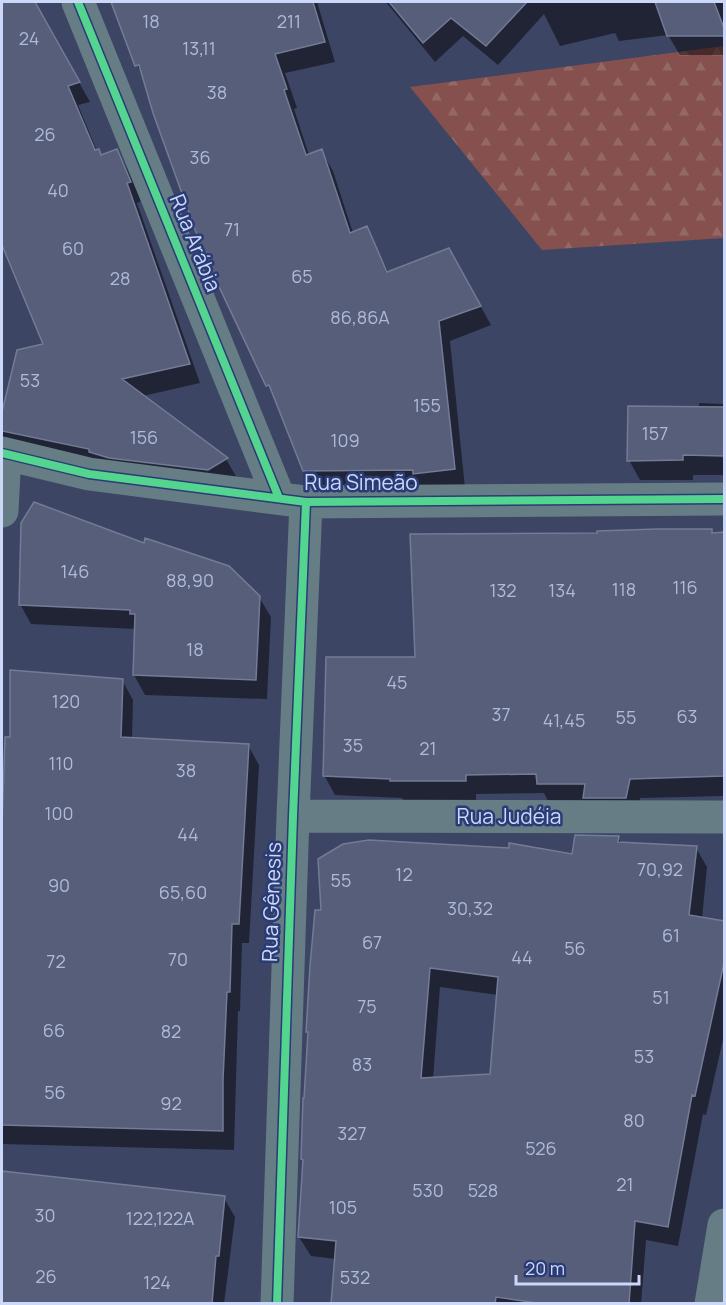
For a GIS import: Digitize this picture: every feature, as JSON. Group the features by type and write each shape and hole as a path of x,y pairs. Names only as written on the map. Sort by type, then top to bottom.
{"street":[{"name":"Rua Arábia","path":"78,2 293,500"},
{"name":"Rua Simeão","path":"3,453 89,474 293,500 724,499"},
{"path":"2,512 3,453"},
{"name":"Rua Gênesis","path":"277,1304 293,816 293,500"},
{"name":"Rua Judéia","path":"293,816 724,817"},
{"path":"711,1304 724,1225"}],"green space":[{"path":"724,46 724,238 542,250 410,87"}],"building":[{"path":"2,2 35,2 80,82 68,86 95,150 99,149 101,155 117,149 131,182 127,183 190,364 122,379 228,458 208,470 109,458 89,452 89,449 2,431 2,412 17,350 43,344 2,245"},
{"path":"111,2 313,2 325,42 275,54 287,89 284,90 306,155 322,149 350,233 367,226 387,272 449,248 481,306 439,321 455,469 413,474 413,470 303,471 269,385 266,386 195,236 197,235 153,113 139,65 135,66"},
{"path":"389,2 527,2 486,46 451,18 423,43"},
{"path":"655,2 714,2 724,28 724,36 667,36"},
{"path":"628,406 724,407 724,456 683,455 683,460 627,461"},
{"path":"34,502 144,543 145,538 229,566 260,596 256,680 133,675 135,614 130,614 130,610 19,605 21,523"},
{"path":"712,529 712,533 724,532 724,776 630,779 626,798 583,798 585,784 537,784 536,774 466,775 466,781 390,781 390,779 323,776 326,657 415,657 410,534 597,533 597,531"},
{"path":"10,670 123,679 121,737 249,744 239,924 232,924 230,992 227,992 223,1131 2,1125 2,825 5,737 10,737"},
{"path":"575,835 619,836 618,842 697,846 689,915 724,921 724,963 695,1096 692,1095 668,1227 635,1221 629,1304 543,1304 496,1297 495,1304 331,1304 336,1241 298,1237 310,966 315,910 321,910 318,859 343,844 369,840 509,848 509,843 572,854","holes":["430,968 498,977 490,1074 421,1078"]},
{"path":"2,1171 225,1196 212,1304 2,1304"}],"cycle path":[{"path":"78,2 279,498"},
{"path":"2,453 89,474 306,502 724,499"},
{"path":"277,1304 306,502"}]}
